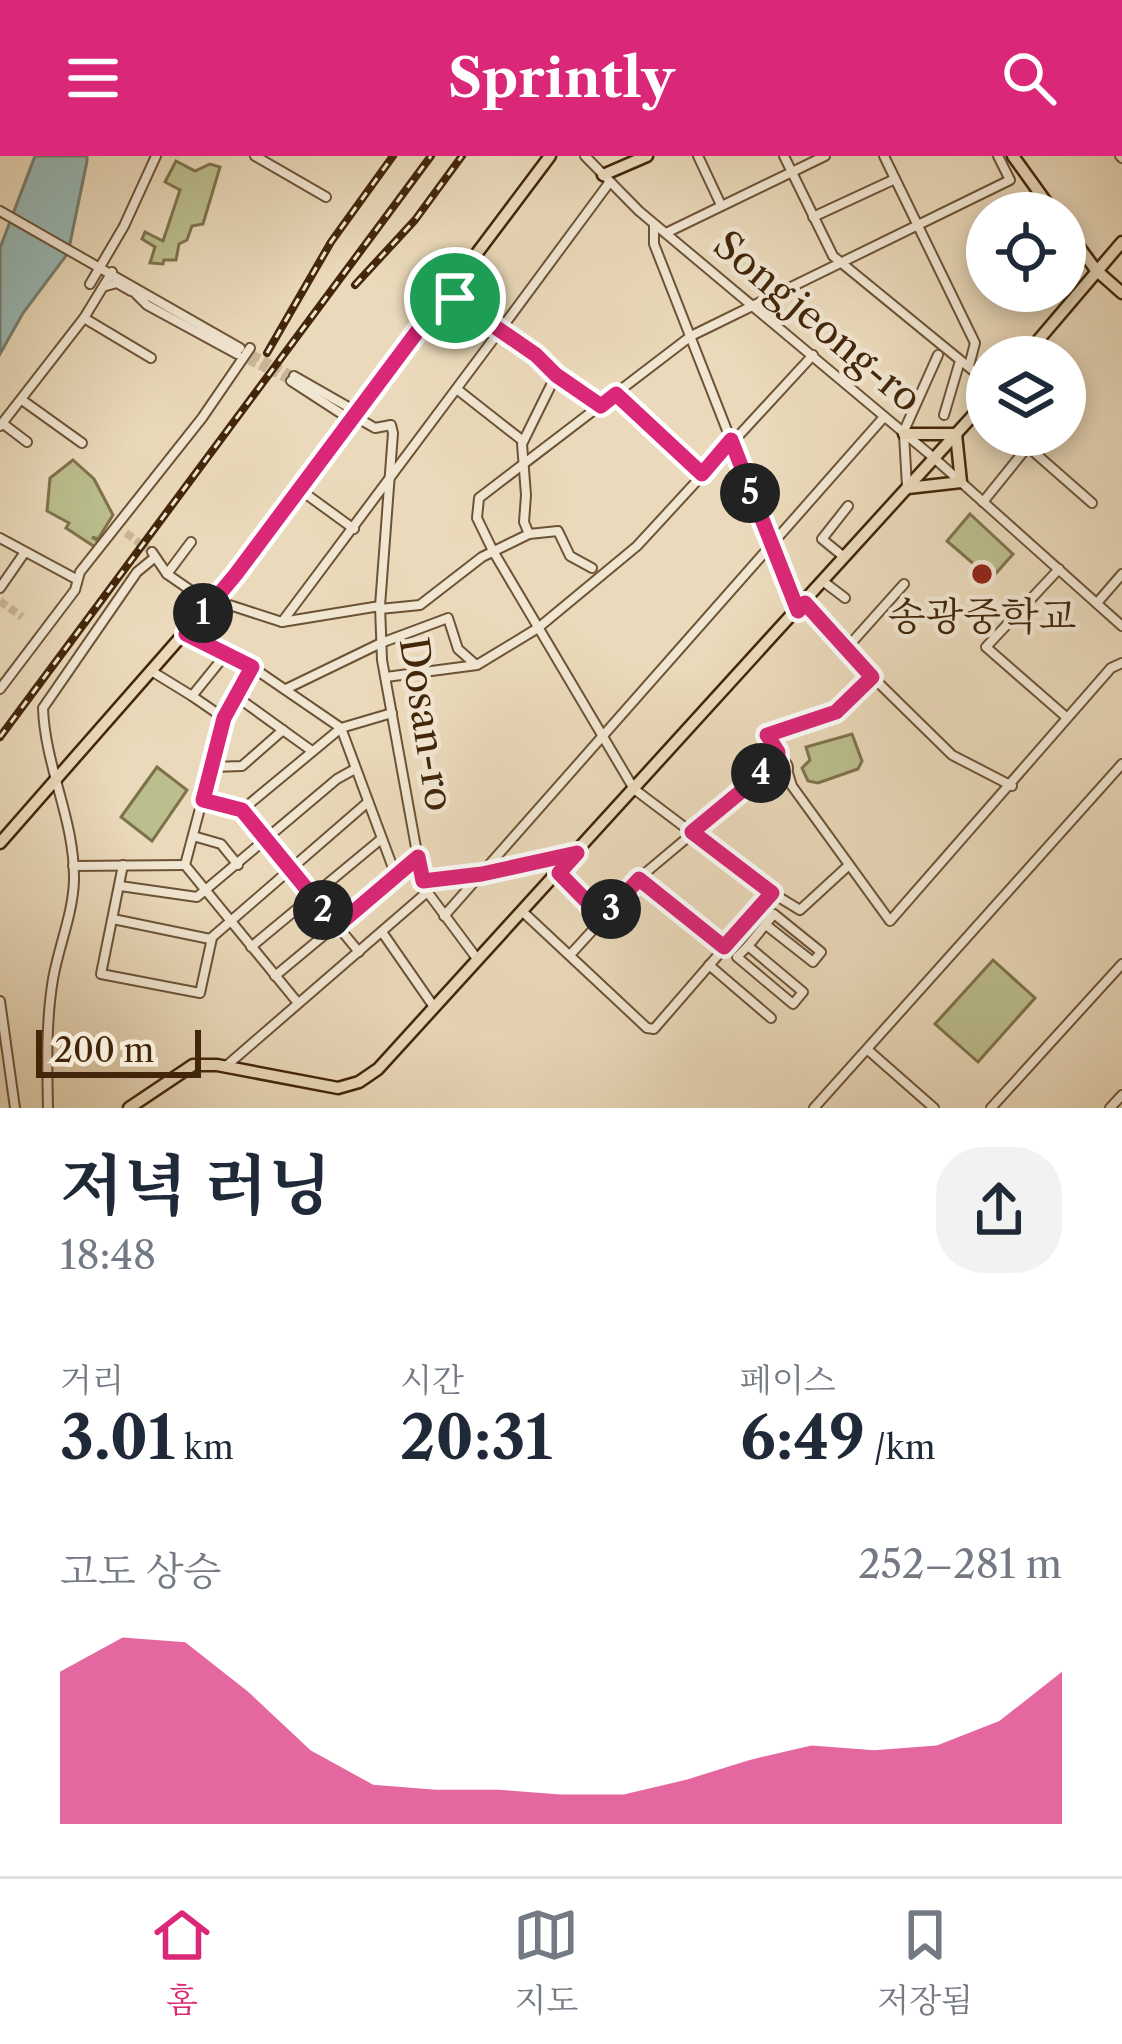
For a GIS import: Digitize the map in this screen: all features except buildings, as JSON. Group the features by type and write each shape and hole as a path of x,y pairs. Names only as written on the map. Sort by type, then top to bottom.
{"main road":[{"path":"0,843 212,602 550,156"},
{"path":"606,179 647,156"},
{"path":"1013,156 1039,192"},
{"path":"1041,336 1122,242"},
{"path":"1086,256 1122,293"},
{"path":"129,1108 182,1069 206,1064 338,1088 378,1069 966,423"},
{"path":"904,433 956,434"},
{"path":"908,488 961,482 956,434"}],"street":[{"path":"90,284 95,264 124,226 156,156"},
{"path":"255,156 326,197"},
{"name":"Songjeong-ro","path":"585,156 653,224 934,458 1122,625"},
{"path":"698,156 721,205"},
{"path":"784,156 838,261 964,364"},
{"path":"666,233 825,156"},
{"path":"884,156 975,343 944,415"},
{"path":"849,864 800,910 634,789 493,551 476,507 482,495 691,336 1010,180 998,156"},
{"path":"282,622 458,390 606,179"},
{"path":"813,217 895,179"},
{"path":"0,211 95,264 147,305 242,353"},
{"path":"653,224 654,244 770,545 801,607 952,755 1012,786"},
{"path":"27,442 1,424 84,318 110,276"},
{"path":"110,276 242,353"},
{"path":"101,291 114,283 131,291"},
{"path":"446,293 601,406"},
{"path":"84,318 146,359"},
{"path":"0,689 242,353"},
{"path":"386,677 477,665 538,628 628,554 813,355"},
{"path":"908,488 904,433 938,355"},
{"path":"529,535 524,522 524,441 556,375"},
{"path":"292,378 354,416"},
{"path":"458,390 524,441"},
{"path":"616,394 702,474"},
{"path":"22,400 82,442"},
{"name":"Dosan-ro","path":"354,416 375,428 391,425 381,643 423,881 426,893 478,961"},
{"path":"445,916 884,417"},
{"path":"983,502 1019,456"},
{"path":"1038,456 1092,503"},
{"path":"299,489 354,529"},
{"path":"845,559 822,538 848,506"},
{"path":"824,517 833,525"},
{"path":"121,518 125,533"},
{"path":"47,1108 52,985 69,916 74,866 61,797 53,782 44,704 153,555 167,574 212,602 282,622 420,605 493,551 529,535 558,530 570,556 592,568"},
{"path":"0,538 76,580"},
{"path":"167,574 191,542"},
{"path":"0,588 25,552"},
{"path":"1059,569 986,647 1065,716"},
{"path":"1097,603 1122,574"},
{"path":"824,582 844,598"},
{"path":"845,650 904,584"},
{"path":"286,689 381,643 448,618 458,649 477,665"},
{"path":"186,634 252,667 341,728 395,876"},
{"path":"192,696 226,654"},
{"path":"872,677 836,712 767,735 778,752 776,763 782,774 788,773 793,787 890,921 1122,661"},
{"path":"184,866 224,718 252,667"},
{"path":"153,672 224,718"},
{"path":"237,697 312,751"},
{"path":"242,810 341,728 392,713"},
{"path":"212,766 242,766 283,730"},
{"path":"570,955 639,879 776,763"},
{"path":"814,1108 1122,764"},
{"path":"120,886 197,897 355,769"},
{"path":"203,800 242,810 359,952"},
{"path":"113,919 212,938 368,802"},
{"path":"193,836 221,844 238,865"},
{"path":"251,947 380,839"},
{"path":"423,881 482,874 577,853"},
{"path":"275,976 418,857"},
{"path":"123,865 101,974 200,993 212,938"},
{"path":"74,866 184,866 298,1003"},
{"path":"559,873 603,918"},
{"path":"639,879 727,944 746,948 803,992 793,1004 737,957 746,948 766,925 774,914 820,952 812,962 766,925"},
{"path":"225,1067 426,893"},
{"path":"523,912 647,1028 654,1029 772,893"},
{"path":"382,932 434,1008"},
{"path":"992,1108 1122,964"},
{"path":"709,965 771,1018"},
{"path":"0,1000 15,1108"},
{"path":"867,1049 934,1108"},
{"path":"1110,1108 1122,1095"}],"green space":[{"path":"176,161 195,171 210,164 220,167 203,224 192,226 187,240 179,244 176,260 150,263 155,247 142,239 145,232 163,241 180,190 165,182"},
{"path":"73,460 94,479 113,515 98,539 92,537 98,541 95,547 47,511 50,478"},
{"path":"970,514 1013,554 991,579 947,541"},
{"path":"852,734 862,761 858,769 818,783 808,781 802,768 810,760 806,747"},
{"path":"157,767 187,790 152,841 121,817"},
{"path":"993,960 1035,998 978,1062 935,1024"}],"water":[{"path":"35,156 87,156 87,161 68,253 23,313 0,354 0,248"}],"tunnel":[{"path":"242,349 294,376"},
{"path":"238,355 291,381"},
{"path":"126,533 152,552"},
{"path":"0,601 22,617"}],"railway":[{"path":"267,353 331,242 393,156"},
{"path":"0,737 431,156"},
{"path":"355,285 415,220 462,156"}],"place":[{"name":"송광중학교","path":"982,574"}],"route":[{"path":"446,293 455,298 601,406 616,394 702,474 731,440 798,611 805,603 872,677 826,718 767,735 778,761 692,832 772,893 724,947 639,879 603,918 559,873 577,853 482,874 423,881 418,857 337,926 242,810 203,800 224,718 252,667 186,634 446,293"}]}
